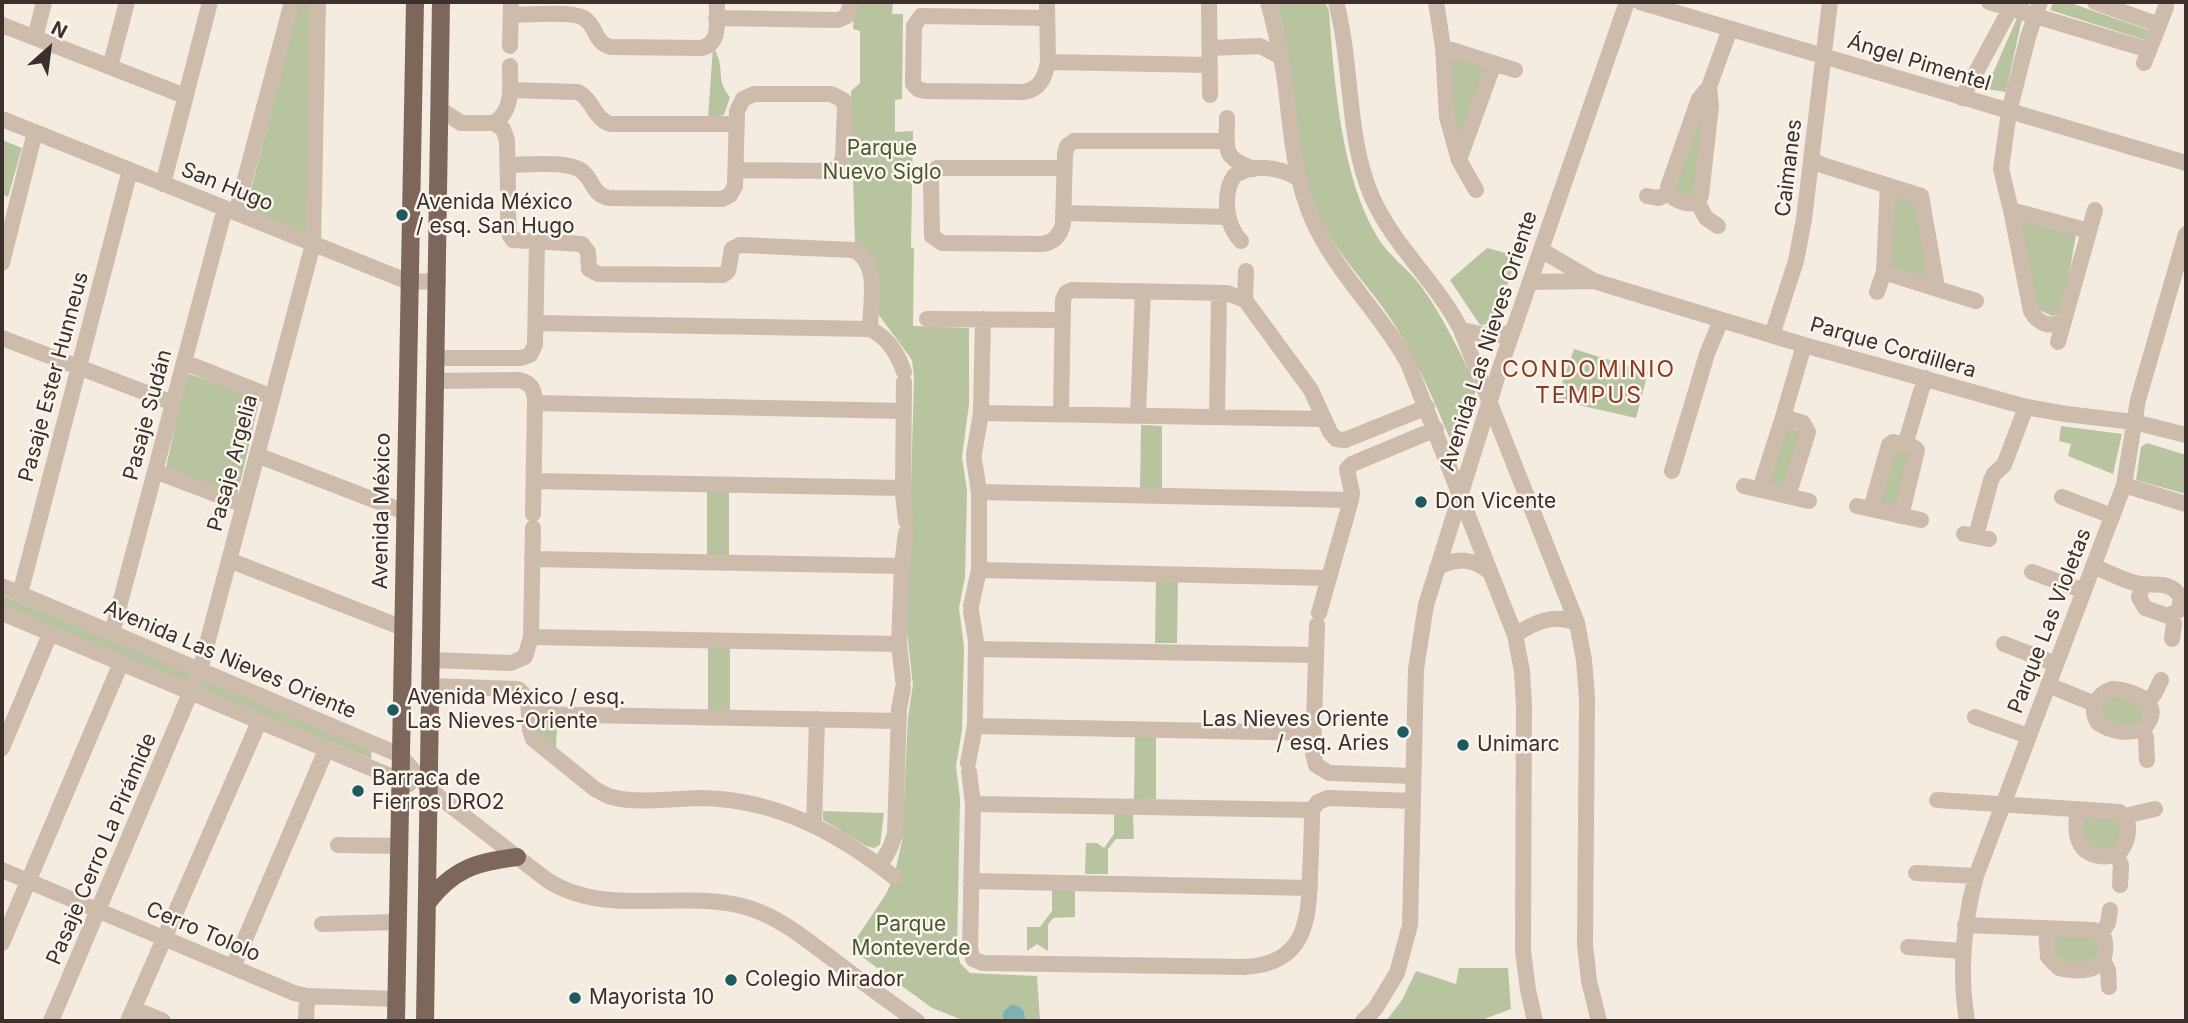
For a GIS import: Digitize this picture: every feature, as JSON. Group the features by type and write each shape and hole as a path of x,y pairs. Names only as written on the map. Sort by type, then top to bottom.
{"main road":[{"name":"Avenida México","path":"396,1021 415,2"},
{"path":"425,1021 442,3"},
{"path":"427,903 445,882 464,869 494,860 517,857"}],"street":[{"path":"35,38 44,2"},
{"path":"110,67 127,2"},
{"path":"163,184 210,2"},
{"name":"Pasaje Sudán","path":"112,633 184,362 292,2"},
{"name":"Pasaje Argelia","path":"191,693 200,670 313,244 318,2"},
{"path":"510,46 511,8 580,16 590,24 599,41 611,47 702,48 711,45 716,38 717,10 838,20 847,16 850,2"},
{"path":"1209,2 1210,95"},
{"path":"1268,2 1281,57 1292,150 1298,178 1313,221 1348,278 1374,309 1397,343 1436,429 1515,635 1522,671 1524,706 1523,951 1535,1021"},
{"path":"1336,2 1345,43 1357,146 1366,181 1394,236 1440,293 1461,330 1577,623 1587,698 1585,944 1589,981 1599,1021"},
{"path":"1436,2 1443,47 1447,117 1459,160 1476,190"},
{"name":"Avenida Las Nieves Oriente","path":"1363,1021 1388,990 1397,973 1407,942 1411,908 1418,647 1422,625 1437,568 1512,333 1627,2"},
{"name":"Ángel Pimentel","path":"1640,2 2186,163"},
{"name":"Caimanes","path":"1772,335 1798,253 1830,2"},
{"path":"1989,2 2037,8 2146,57 2166,8"},
{"path":"2095,2 2159,25"},
{"path":"1962,98 2012,5"},
{"path":"2037,8 2009,112 2001,169 2031,311 2042,323 2053,325 2064,321"},
{"path":"956,9 1047,10 1048,62 1040,84 1028,92 925,91 918,89 912,81 915,22 925,15 956,9"},
{"path":"2,25 185,96"},
{"path":"1668,194 1668,187 1699,99 1709,87 1730,29"},
{"path":"1260,46 1276,31"},
{"path":"1210,48 1260,46 1281,57"},
{"path":"1443,47 1515,70"},
{"path":"1048,62 1210,65"},
{"path":"1459,160 1494,63"},
{"path":"494,123 505,114 508,107 510,66"},
{"path":"1709,87 1711,107 1698,203 1706,218 1718,226"},
{"path":"510,90 578,92 586,97 600,120 610,124 737,124"},
{"path":"508,165 574,166 584,173 598,194 614,198 722,199 733,191 740,103 748,95 831,94 840,97 844,103 843,158 835,171 736,170"},
{"path":"439,109 461,123 494,123 503,129 506,134 508,190"},
{"path":"1227,118 1228,153 1233,160 1254,169"},
{"name":"San Hugo","path":"2,119 409,282 438,281"},
{"path":"439,149 461,123"},
{"path":"2,263 9,202 35,132"},
{"path":"1064,169 937,168 931,178 930,233 942,243 1052,242 1059,234 1063,213 1065,150 1077,139 1227,141"},
{"path":"1273,168 1292,150"},
{"path":"1811,159 1921,196 1937,287"},
{"path":"1241,241 1233,231 1228,217 1232,179 1238,173 1273,168 1298,178"},
{"name":"Pasaje Ester Hunneus","path":"20,594 130,170"},
{"path":"1877,292 1884,272 1888,186"},
{"path":"1647,196 1658,198 1668,194"},
{"path":"1668,194 1675,199 1698,203"},
{"path":"2058,342 2095,210"},
{"path":"2011,211 2089,231"},
{"path":"508,212 511,238 516,241 582,244 587,249 589,269 598,274 723,275 728,271 732,249 740,245 853,250 864,256 870,266 870,329"},
{"path":"1063,213 1228,217"},
{"name":"Parque Las Violetas","path":"1967,1021 1962,951 1976,876 2124,485 2145,375 2183,257 2186,234"},
{"path":"436,358 526,358 534,349 537,242"},
{"name":"Parque Cordillera","path":"1541,250 1594,281 1804,345 2026,407 2134,422 2186,435"},
{"path":"1245,271 1245,300"},
{"path":"1884,272 1976,301"},
{"name":"Parque Cordillera","path":"1530,282 1594,281"},
{"path":"1061,414 1064,296 1072,290 1219,293 1234,294 1245,300 1311,390 1333,436 1345,440 1427,407"},
{"path":"1138,415 1143,291"},
{"path":"1217,417 1219,293"},
{"path":"927,318 1063,320"},
{"path":"983,319 981,413 974,456 979,492 979,570 971,608 976,649 975,726 968,767 973,804 970,952 973,959 983,963 1245,967 1267,964 1286,954 1308,919 1312,810 1318,803 1328,798 1413,801"},
{"path":"1672,471 1707,354 1721,320"},
{"path":"536,323 870,329 880,334 899,358 904,377 903,488 906,527 899,644 903,684 895,834 880,866"},
{"path":"1461,330 1481,335 1512,333"},
{"path":"2,338 173,403"},
{"path":"1804,345 1783,417 1752,488 1809,501"},
{"path":"184,362 272,397"},
{"path":"1905,445 1925,378"},
{"path":"430,660 516,662 527,652 531,637 535,403 532,388 522,381 436,381"},
{"path":"535,403 904,411"},
{"path":"1976,536 1991,480 2004,465 2026,407"},
{"path":"981,413 1324,419"},
{"path":"1783,417 1803,423 1808,432 1788,496"},
{"path":"1413,776 1318,769 1313,760 1313,733 1318,619 1351,500 1352,493 1346,472 1349,466 1436,429"},
{"path":"1901,516 1917,450 1894,442 1889,445 1864,508 1901,516 1922,520"},
{"path":"257,455 405,512"},
{"path":"155,471 244,505"},
{"path":"534,481 903,488"},
{"path":"2124,485 2186,504"},
{"path":"979,492 1351,500"},
{"path":"2062,497 2112,516"},
{"path":"532,559 902,566"},
{"path":"1437,568 1449,562 1468,559 1490,572"},
{"path":"229,561 403,628"},
{"path":"2093,566 2143,585 2158,583 2182,590 2181,606 2172,615 2163,616 2145,608 2139,597 2143,585"},
{"path":"979,570 1329,578"},
{"path":"2032,572 2084,591"},
{"name":"Avenida Las Nieves Oriente","path":"2,586 400,755 429,789 556,887 590,899 715,902 733,904 763,914 797,933 906,1018"},
{"name":"Avenida Las Nieves Oriente","path":"2,613 400,781 429,789"},
{"path":"2172,615 2172,639"},
{"path":"1515,635 1547,619 1562,618 1577,623"},
{"path":"2,748 50,634"},
{"path":"531,637 899,644"},
{"path":"2004,644 2056,664"},
{"path":"976,649 1316,655"},
{"path":"2,943 121,663"},
{"path":"2148,701 2161,680"},
{"path":"2048,685 2095,704"},
{"path":"430,686 513,687 526,695 530,704 530,730 536,743 608,796 622,799 706,798 777,810 848,843 894,877"},
{"path":"2112,690 2135,694 2148,701 2151,713 2148,724 2143,729 2132,732 2102,726 2095,718 2095,704 2101,695 2112,690"},
{"name":"Pasaje Cerro La Pirámide","path":"51,1021 191,693"},
{"path":"530,714 899,721"},
{"path":"1975,717 2028,737"},
{"path":"814,825 817,719"},
{"path":"163,1021 131,1015 259,722"},
{"path":"975,726 1313,733"},
{"path":"2143,729 2147,760"},
{"path":"233,967 326,750"},
{"path":"1937,800 2119,812 2125,816 2128,824 2126,840 2116,854 2099,856 2083,849 2077,835 2077,810"},
{"path":"973,804 1312,810"},
{"path":"2125,816 2155,809"},
{"path":"338,845 399,846"},
{"path":"2116,854 2121,865 2120,885"},
{"name":"Cerro Tololo","path":"2,870 307,996 396,999"},
{"path":"1916,873 1976,876"},
{"path":"971,881 1310,888"},
{"path":"2101,933 2108,923 2110,910"},
{"path":"322,924 398,922"},
{"path":"1965,925 2088,929 2101,933 2106,942 2103,960 2089,970 2059,968 2048,957 2046,929"},
{"path":"1908,947 1962,951"},
{"path":"2103,960 2108,970 2109,987"},
{"path":"306,1021 307,996"}],"green space":[{"path":"299,2 313,2 310,236 246,209"},
{"name":"Parque Monteverde","path":"854,2 893,2 892,14 903,14 902,99 895,100 895,132 913,131 913,326 969,328 969,404 962,457 967,491 965,577 959,608 964,647 962,730 956,766 960,799 957,947 960,963 970,973 1037,976 1040,1021 965,1021 932,1008 850,948 886,894 894,877 902,841 908,717 913,685 907,632 914,377 912,360 876,311 876,265 865,248 855,247 853,174 849,174 851,91 860,83 860,31 853,29"},
{"path":"1276,2 1325,2 1329,11 1342,128 1355,187 1365,214 1382,245 1416,280 1429,298 1477,388 1454,448 1427,385 1403,339 1330,237 1314,205 1301,155 1283,27"},
{"path":"2024,2 2030,2 2021,23 2006,92 1986,89"},
{"path":"2053,2 2068,2 2148,30 2145,40 2050,10"},
{"path":"713,47 725,90 730,97 724,115 708,118"},
{"path":"1451,56 1486,68 1460,146 1453,115"},
{"path":"1702,105 1706,107 1696,197 1676,193 1675,185"},
{"path":"2,140 22,148 8,197 2,194"},
{"path":"1893,193 1918,198 1931,279 1889,268"},
{"path":"2020,218 2076,235 2062,314 2052,316 2037,309"},
{"path":"1487,248 1517,256 1498,313 1489,324 1480,325 1450,280"},
{"path":"1574,349 1648,372 1636,418 1556,400"},
{"path":"187,373 260,398 237,496 166,467"},
{"path":"1141,425 1162,426 1162,489 1140,489"},
{"path":"1783,425 1803,432 1786,489 1765,483"},
{"path":"2061,426 2122,434 2113,474 2068,456 2071,444 2059,441"},
{"path":"2147,443 2186,455 2186,494 2136,480 2141,447"},
{"path":"1892,447 1912,452 1898,511 1877,506"},
{"path":"707,491 729,491 729,555 707,555"},
{"path":"1156,579 1178,579 1177,643 1155,643"},
{"path":"2,595 194,674 190,686 2,606"},
{"path":"708,646 730,646 730,710 708,710"},
{"path":"201,678 372,748 371,759 198,688"},
{"path":"2111,694 2145,705 2142,722 2132,726 2104,722 2100,704"},
{"path":"535,721 557,722 556,748 535,732"},
{"path":"1135,735 1156,735 1156,799 1134,799"},
{"path":"823,811 884,813 880,845 874,848 866,846 823,820"},
{"path":"1114,814 1133,814 1134,839 1116,839 1108,849 1108,874 1085,874 1086,843 1097,843 1104,848 1114,834"},
{"path":"2118,815 2123,832 2112,852 2086,845 2082,816"},
{"path":"1052,886 1075,886 1075,917 1053,918 1048,925 1048,951 1037,944 1027,951 1027,927 1040,927 1052,911"},
{"path":"2056,935 2098,936 2099,959 2069,967 2050,949 2052,938"},
{"path":"1459,968 1508,968 1511,1009 1479,1021 1386,1021 1402,1000 1416,971 1456,984"}],"water":[{"path":"1011,1005 1024,1011 1025,1021 1003,1021 1003,1012"}],"place":[{"name":"Avenida México / esq. San Hugo","path":"402,215"},
{"name":"Don Vicente","path":"1421,502"},
{"name":"Avenida México / esq. Las Nieves-Oriente","path":"393,710"},
{"name":"Las Nieves Oriente / esq. Aries","path":"1403,732"},
{"name":"Unimarc","path":"1463,745"},
{"name":"Barraca de Fierros DRO2","path":"358,791"},
{"name":"Colegio Mirador","path":"731,980"},
{"name":"Mayorista 10","path":"575,998"}],"district":[{"name":"CONDOMINIO TEMPUS","path":"1589,383"}],"park label":[{"name":"Parque Nuevo Siglo","path":"882,161"}]}
